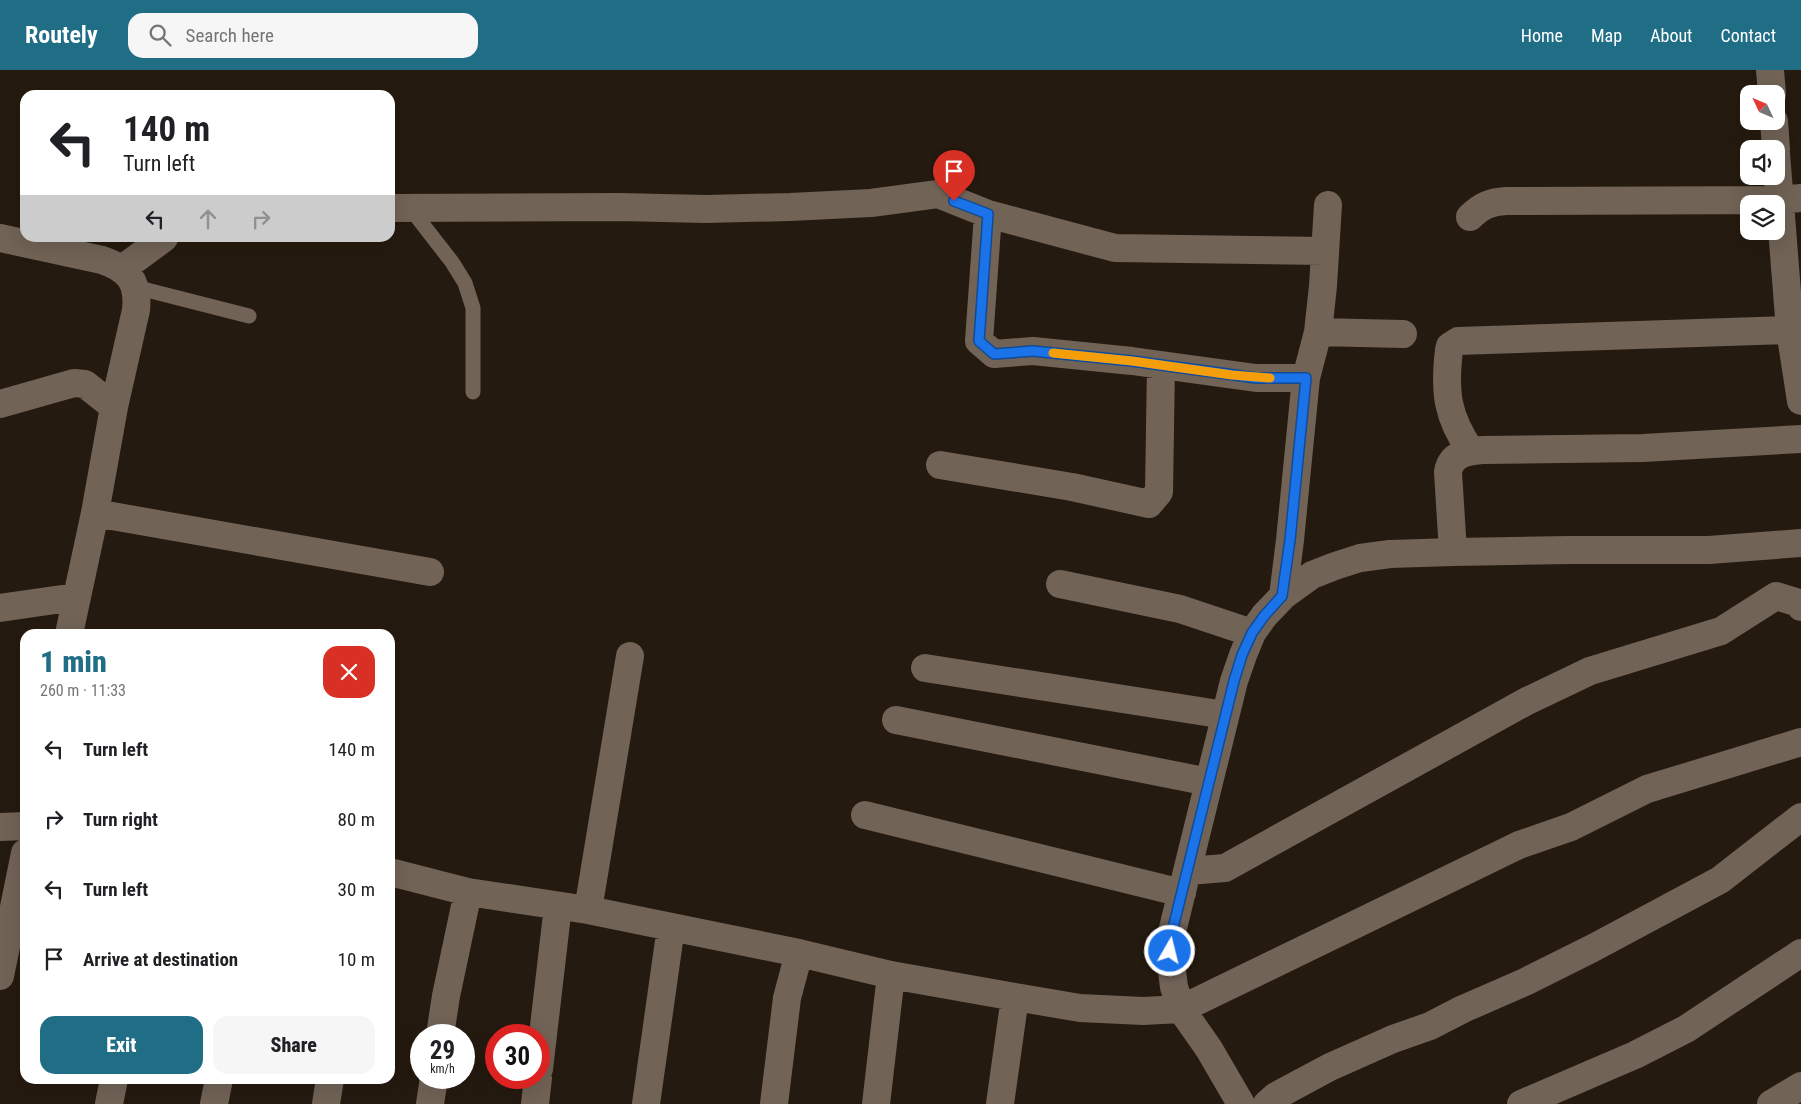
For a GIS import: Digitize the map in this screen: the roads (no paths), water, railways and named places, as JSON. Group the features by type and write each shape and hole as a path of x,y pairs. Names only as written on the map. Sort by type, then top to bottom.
{"street":[{"path":"1770,70 1771,85"},
{"path":"1785,183 1790,199 1790,330 1801,401"},
{"path":"400,208 762,208 871,203 938,194 988,214 1115,248 1324,251"},
{"path":"1470,218 1485,204 1506,201 1790,199"},
{"path":"1282,596 1290,540 1306,378 1318,332 1328,204"},
{"path":"988,214 979,341 994,354 1033,351 1256,378 1306,378"},
{"path":"0,238 102,260 129,278 136,310 114,407 95,513 70,629"},
{"path":"129,278 160,242"},
{"path":"1471,451 1454,423 1448,401 1449,350 1450,346 1458,341 1790,330"},
{"path":"1318,332 1403,334"},
{"path":"940,465 1072,487 1149,504 1159,492 1161,365"},
{"path":"0,404 74,383 85,384 114,407"},
{"path":"1453,552 1448,472 1452,460 1456,456 1471,451 1643,448 1801,439"},
{"path":"95,513 430,572"},
{"path":"1240,1104 1214,1057 1181,1009 1174,987 1170,951 1173,928 1224,715 1242,655 1252,633 1282,596 1312,575 1335,566 1360,558 1390,554 1569,550 1709,550 1801,543"},
{"path":"1060,584 1180,609 1252,633"},
{"path":"865,815 1185,882 1225,868 1527,702 1590,671 1721,631 1776,596 1799,603 1801,607"},
{"path":"0,608 76,597"},
{"path":"588,910 630,656"},
{"path":"925,668 1224,715"},
{"path":"896,720 1208,782"},
{"path":"395,873 468,892 588,910 799,953 891,975 1015,998 1080,1008 1143,1011 1181,1009 1519,845 1571,827 1647,790 1801,742"},
{"path":"1267,1104 1276,1096 1330,1067 1394,1039 1430,1026 1463,1009 1525,982 1720,880 1801,816"},
{"path":"0,827 20,826"},
{"path":"0,976 20,878"},
{"path":"442,1024 468,892"},
{"path":"544,1024 558,906"},
{"path":"646,1104 671,927"},
{"path":"774,1104 788,998 799,953"},
{"path":"1520,1104 1635,1055 1686,1029 1801,953"},
{"path":"876,1104 891,975"},
{"path":"1000,1104 1015,998"},
{"path":"109,1104 113,1084"},
{"path":"214,1104 218,1084"},
{"path":"326,1104 329,1084"},
{"path":"1771,1104 1801,1086"},
{"path":"430,1104 432,1089"},
{"path":"535,1104 537,1089"}],"lane":[{"path":"400,208 452,262 465,283 473,308 473,392"},
{"path":"129,278 249,316"}]}
